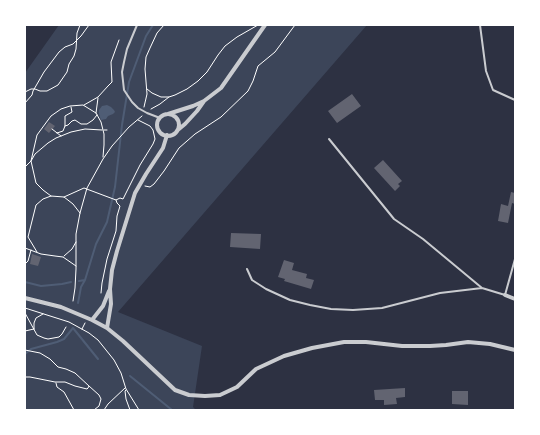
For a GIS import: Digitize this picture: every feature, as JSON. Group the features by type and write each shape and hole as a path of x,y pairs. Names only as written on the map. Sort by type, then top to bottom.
{"street":[{"path":"204,100 197,111 174,134 167,136 158,129 158,122 165,114 193,106 221,88 265,25"},
{"path":"168,114 177,118 179,122 179,129"},
{"path":"107,328 111,304 110,289 112,270 117,251 135,194 163,148 167,136"},
{"path":"92,320 103,306 110,289"},
{"path":"505,295 515,299"},
{"path":"25,298 61,307 107,328 175,390 205,396 220,395 237,387 256,369 284,356 312,348 344,342 366,342 402,346 430,346 468,342 490,344 515,350"}],"lane":[{"path":"137,25 127,49 124,62 122,72 124,90 138,108 160,118"},
{"path":"480,25 486,71 493,90 515,100"},
{"path":"328,139 394,219 423,239 482,288 505,295 515,259"},
{"path":"247,269 252,280 266,289 290,300 331,310 382,308 440,293 482,288"}],"path":[{"path":"25,92 35,89 40,92 44,92 58,85 67,72 69,64 74,56 77,34 80,25"},
{"path":"25,103 30,98 44,72 59,52 65,47 73,44 89,25"},
{"path":"144,107 147,89 145,76 146,57 157,33 164,25"},
{"path":"147,89 161,97 175,96 198,81 207,72 225,46 258,25"},
{"path":"141,184 150,187 154,184 179,148 195,134 221,117 248,91 258,66 275,52 294,25"},
{"path":"51,196 36,183 31,161 37,135 51,116 61,109 83,105 98,97 112,82 111,62 119,40"},
{"path":"96,113 98,97"},
{"path":"150,110 169,97"},
{"path":"83,105 98,115 104,130 103,159"},
{"path":"57,133 63,131 65,126 65,116 72,112 71,106"},
{"path":"85,125 98,115"},
{"path":"73,301 76,266 76,234 87,188 112,146 142,115"},
{"path":"65,126 74,120 85,125"},
{"path":"116,200 120,198 123,199 155,139 153,130 150,126 138,120"},
{"path":"85,125 86,129"},
{"path":"52,129 61,136"},
{"path":"25,167 35,154 43,147 61,136 78,130 107,130"},
{"path":"37,252 28,237 36,205 43,199 51,196 64,197 78,190 87,188 116,200 120,206 117,216 116,231 107,259 102,282 101,296"},
{"path":"64,197 73,204 80,213"},
{"path":"63,256 72,249 76,241"},
{"path":"25,248 55,256 63,256 76,266"},
{"path":"25,264 31,250"},
{"path":"25,308 69,322 89,333 98,340 114,360 126,388 139,410"},
{"path":"25,313 37,335 48,340 59,337 66,327"},
{"path":"34,329 36,318 43,314"},
{"path":"25,331 34,329"},
{"path":"25,350 40,353 50,359 58,367 74,373 89,386 99,395 101,399 99,406 94,410"},
{"path":"25,377 55,382 65,382 87,389 89,386"},
{"path":"55,382 57,387 64,392 68,402 74,410"},
{"path":"104,410 108,404 126,388"},
{"path":"126,388 126,399 130,410"}],"shaded area":[{"path":"59,25 367,25 118,312 202,346 193,407 196,410 25,410 25,73"},
{"path":"107,105 115,112 106,119 101,120 99,110 102,106"}],"building":[{"path":"352,94 361,106 337,123 328,111"},
{"path":"49,122 55,126 49,133 44,129"},
{"path":"383,160 402,181 398,184 400,186 395,191 374,168"},
{"path":"511,192 515,193 515,204 512,203 508,223 498,221 501,204 508,206"},
{"path":"231,233 261,234 260,249 230,247"},
{"path":"32,254 41,257 38,266 30,264"},
{"path":"284,260 294,263 292,270 307,274 306,278 314,280 311,289 284,281 285,279 278,277"},
{"path":"405,388 405,397 396,398 397,404 384,405 384,400 375,400 374,390"},
{"path":"452,391 468,391 468,405 452,404"}],"waterway":[{"path":"78,303 81,287 85,280 96,244 107,222 115,187 122,125 129,82 146,36 153,25"},
{"path":"79,281 85,280"},
{"path":"25,282 41,286 71,282"},
{"path":"25,354 31,349 64,339 73,328 98,359"},
{"path":"130,376 172,410"}]}
